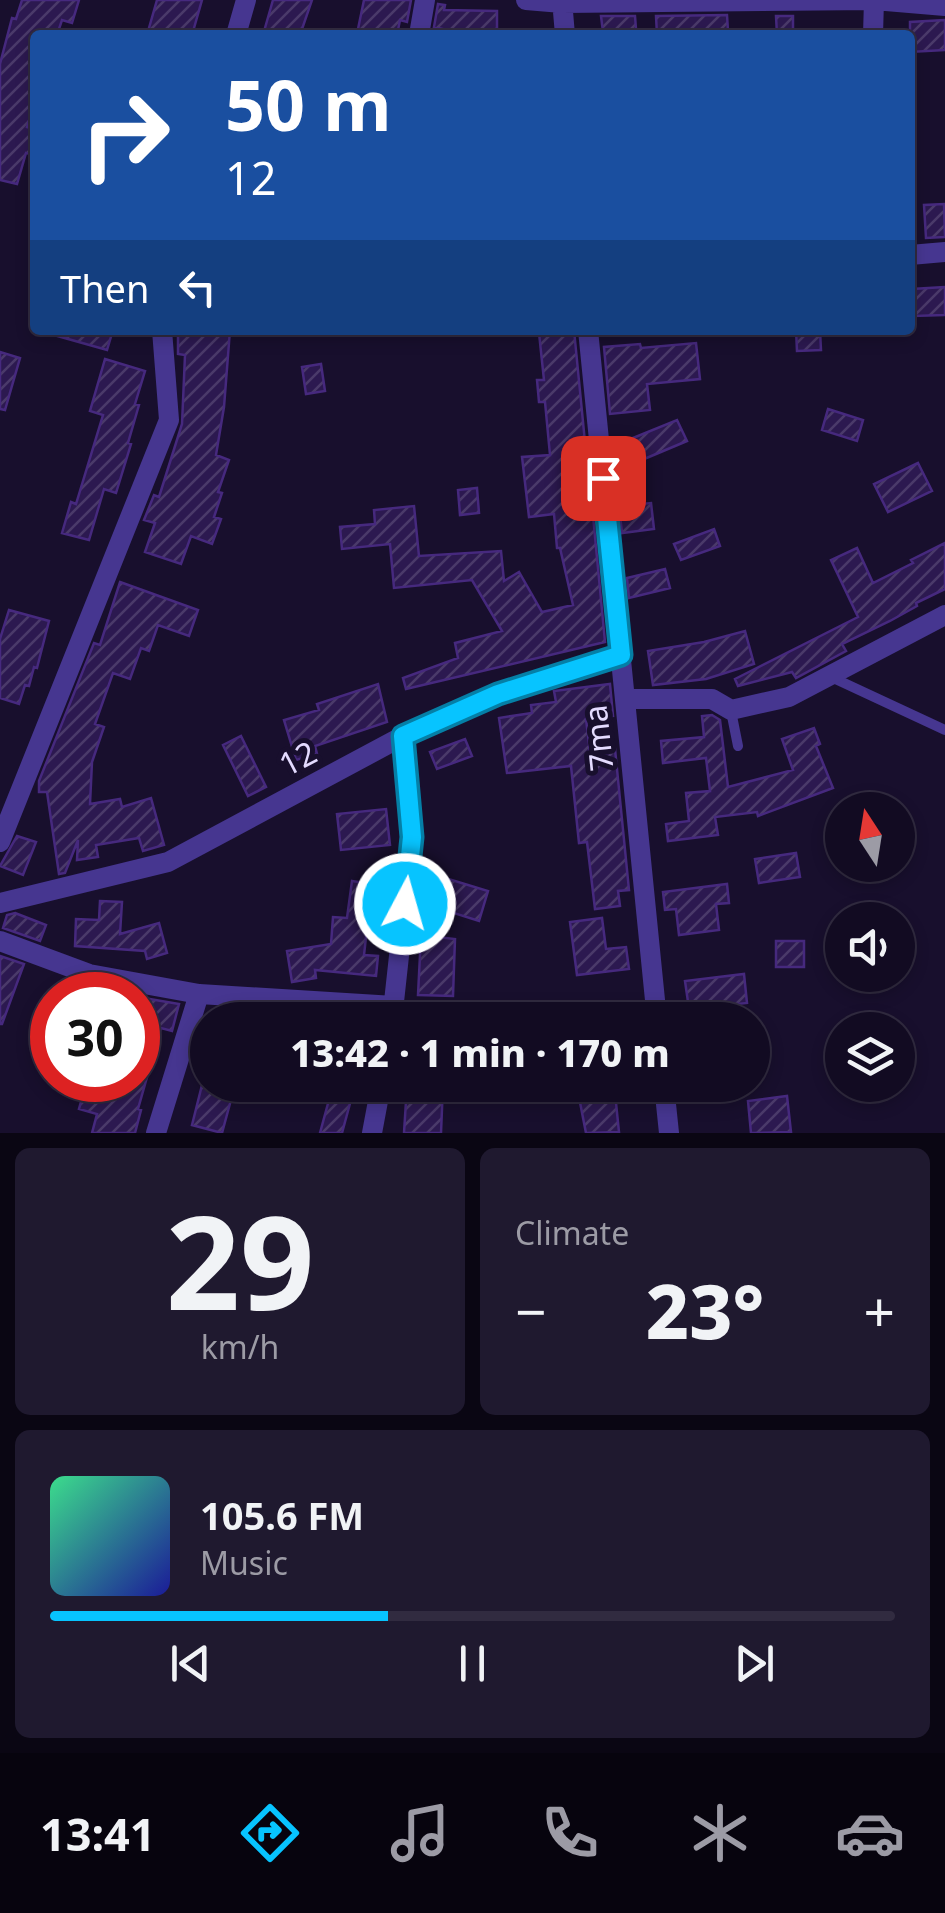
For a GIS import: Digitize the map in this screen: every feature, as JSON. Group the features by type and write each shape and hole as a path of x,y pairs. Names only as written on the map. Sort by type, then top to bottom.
{"street":[{"path":"237,30 246,0"},
{"path":"419,30 425,0"},
{"path":"526,0 874,0 945,6"},
{"path":"873,30 874,0"},
{"path":"562,1 565,30"},
{"path":"915,255 945,252"},
{"path":"0,842 169,420 162,335"},
{"name":"7ma","path":"589,335 656,1002"},
{"path":"625,699 712,699 731,710 789,697 945,615"},
{"name":"12","path":"0,903 168,862 403,736 498,694 621,655"},
{"path":"394,1002 412,837 403,736"},
{"path":"0,941 89,974 199,994 281,1002"},
{"path":"156,1133 199,994"},
{"path":"372,1133 378,1102"},
{"path":"666,1102 669,1133"}],"lane":[{"path":"828,676 945,730"},
{"path":"731,710 738,746"}],"building":[{"path":"22,0 79,0 72,23 62,20 59,30 30,30 30,154 26,153 17,184 0,180 0,64 12,18 16,19"},
{"path":"157,0 202,0 193,30 148,30"},
{"path":"273,0 312,0 302,30 264,30"},
{"path":"364,0 411,0 407,22 400,20 398,30 358,29"},
{"path":"438,4 445,5 444,10 497,11 497,30 434,27"},
{"path":"727,15 728,30 657,30 656,16"},
{"path":"601,16 635,16 636,29 603,30"},
{"path":"776,16 793,16 793,30 777,30"},
{"path":"945,20 945,50 915,52 915,30 910,30 910,22"},
{"path":"944,204 945,237 926,238 924,205"},
{"path":"945,287 945,315 915,316 915,289"},
{"path":"54,335 112,335 107,350"},
{"path":"178,335 230,335 216,455 229,460 214,517 221,519 212,544 191,536 181,564 145,552 155,523 144,520 154,495 159,497 182,424 185,355 178,354"},
{"path":"539,335 574,335 589,483 585,485 590,484 605,642 406,689 403,678 458,658 455,643 502,631 472,580 394,588 390,544 342,549 340,527 375,524 374,510 414,506 419,556 501,551 504,581 519,572 542,612 573,605 557,548 554,514 529,517 522,457 550,455 545,402 539,402 537,380 544,380"},
{"path":"796,335 820,335 821,350 797,351"},
{"path":"696,343 700,379 647,384 650,410 610,414 604,347"},
{"path":"0,352 20,358 5,410 0,409"},
{"path":"105,359 145,371 135,404 139,405 128,443 131,444 116,493 104,489 89,540 62,533 71,502 76,504 103,415 90,411"},
{"path":"321,364 325,391 306,394 302,367"},
{"path":"828,409 863,420 857,441 822,430"},
{"path":"677,420 687,441 637,462 628,440"},
{"path":"918,463 932,491 888,512 874,484"},
{"path":"477,488 479,513 460,515 458,490"},
{"path":"651,503 654,529 622,533 619,506"},
{"path":"714,529 720,546 681,560 674,544"},
{"path":"945,543 945,589 842,644 846,651 796,678 792,672 738,686 735,679 858,617 831,560 857,548 873,583"},
{"path":"665,569 670,588 629,598 627,578"},
{"path":"120,582 198,610 189,636 158,625 149,651 141,648 130,679 113,673 95,724 104,727 92,762 90,804 120,799 122,807 151,798 164,845 143,851 139,838 96,845 98,857 77,860 78,840 65,873 59,874 47,792 39,792 39,781 94,643 100,645"},
{"path":"9,610 49,621 37,668 34,667 29,686 25,685 19,704 0,698 0,639"},
{"path":"745,631 754,664 706,679 653,685 648,651"},
{"path":"378,684 387,722 315,746 317,754 296,760 284,720 319,710 317,704"},
{"path":"610,684 613,716 586,719 590,752 615,749 629,890 618,891 620,906 595,909 587,842 579,843 571,766 507,773 499,718 532,713 531,705 556,702 554,691"},
{"path":"712,715 720,720 728,787 793,770 782,739 814,728 820,744 816,746 833,788 758,816 757,812 715,817 718,835 668,841 666,824 689,821 686,793 710,791 706,758 663,763 661,741 704,737 702,716"},
{"path":"241,736 266,787 248,796 223,745"},
{"path":"465,739 472,756 437,769 430,752"},
{"path":"386,809 390,845 341,850 337,814"},
{"path":"17,836 36,842 23,875 0,866"},
{"path":"796,853 800,877 759,883 755,859"},
{"path":"432,874 488,891 479,921 422,903"},
{"path":"352,881 372,884 364,955 378,956 376,976 315,970 316,978 292,982 287,951 331,944 333,917 347,918"},
{"path":"727,884 729,903 716,904 719,930 679,935 676,909 665,910 663,892"},
{"path":"100,901 122,902 120,934 159,923 167,953 147,959 145,951 75,946 76,919 99,920"},
{"path":"15,913 46,925 40,941 3,928 7,915"},
{"path":"602,918 606,949 626,947 629,969 577,975 570,922"},
{"path":"421,935 455,939 453,996 418,995"},
{"path":"776,941 804,941 804,967 776,967"},
{"path":"0,956 24,964 2,1024 0,1024"},
{"path":"744,974 747,1002 688,1002 685,981"},
{"path":"160,1001 179,1004 172,1031 161,1028 160,1032"},
{"path":"787,1096 791,1132 751,1133 748,1102 770,1102 770,1098"},
{"path":"81,1102 140,1102 141,1110 135,1133 92,1133 97,1114 79,1109"},
{"path":"198,1102 230,1102 222,1133 192,1125"},
{"path":"328,1102 350,1102 342,1133 320,1133"},
{"path":"406,1102 442,1102 441,1133 404,1133"},
{"path":"580,1102 629,1102 616,1103 619,1132 586,1133"}],"route":[{"path":"405,904 412,837 403,736 498,694 621,655 603,478"}]}
